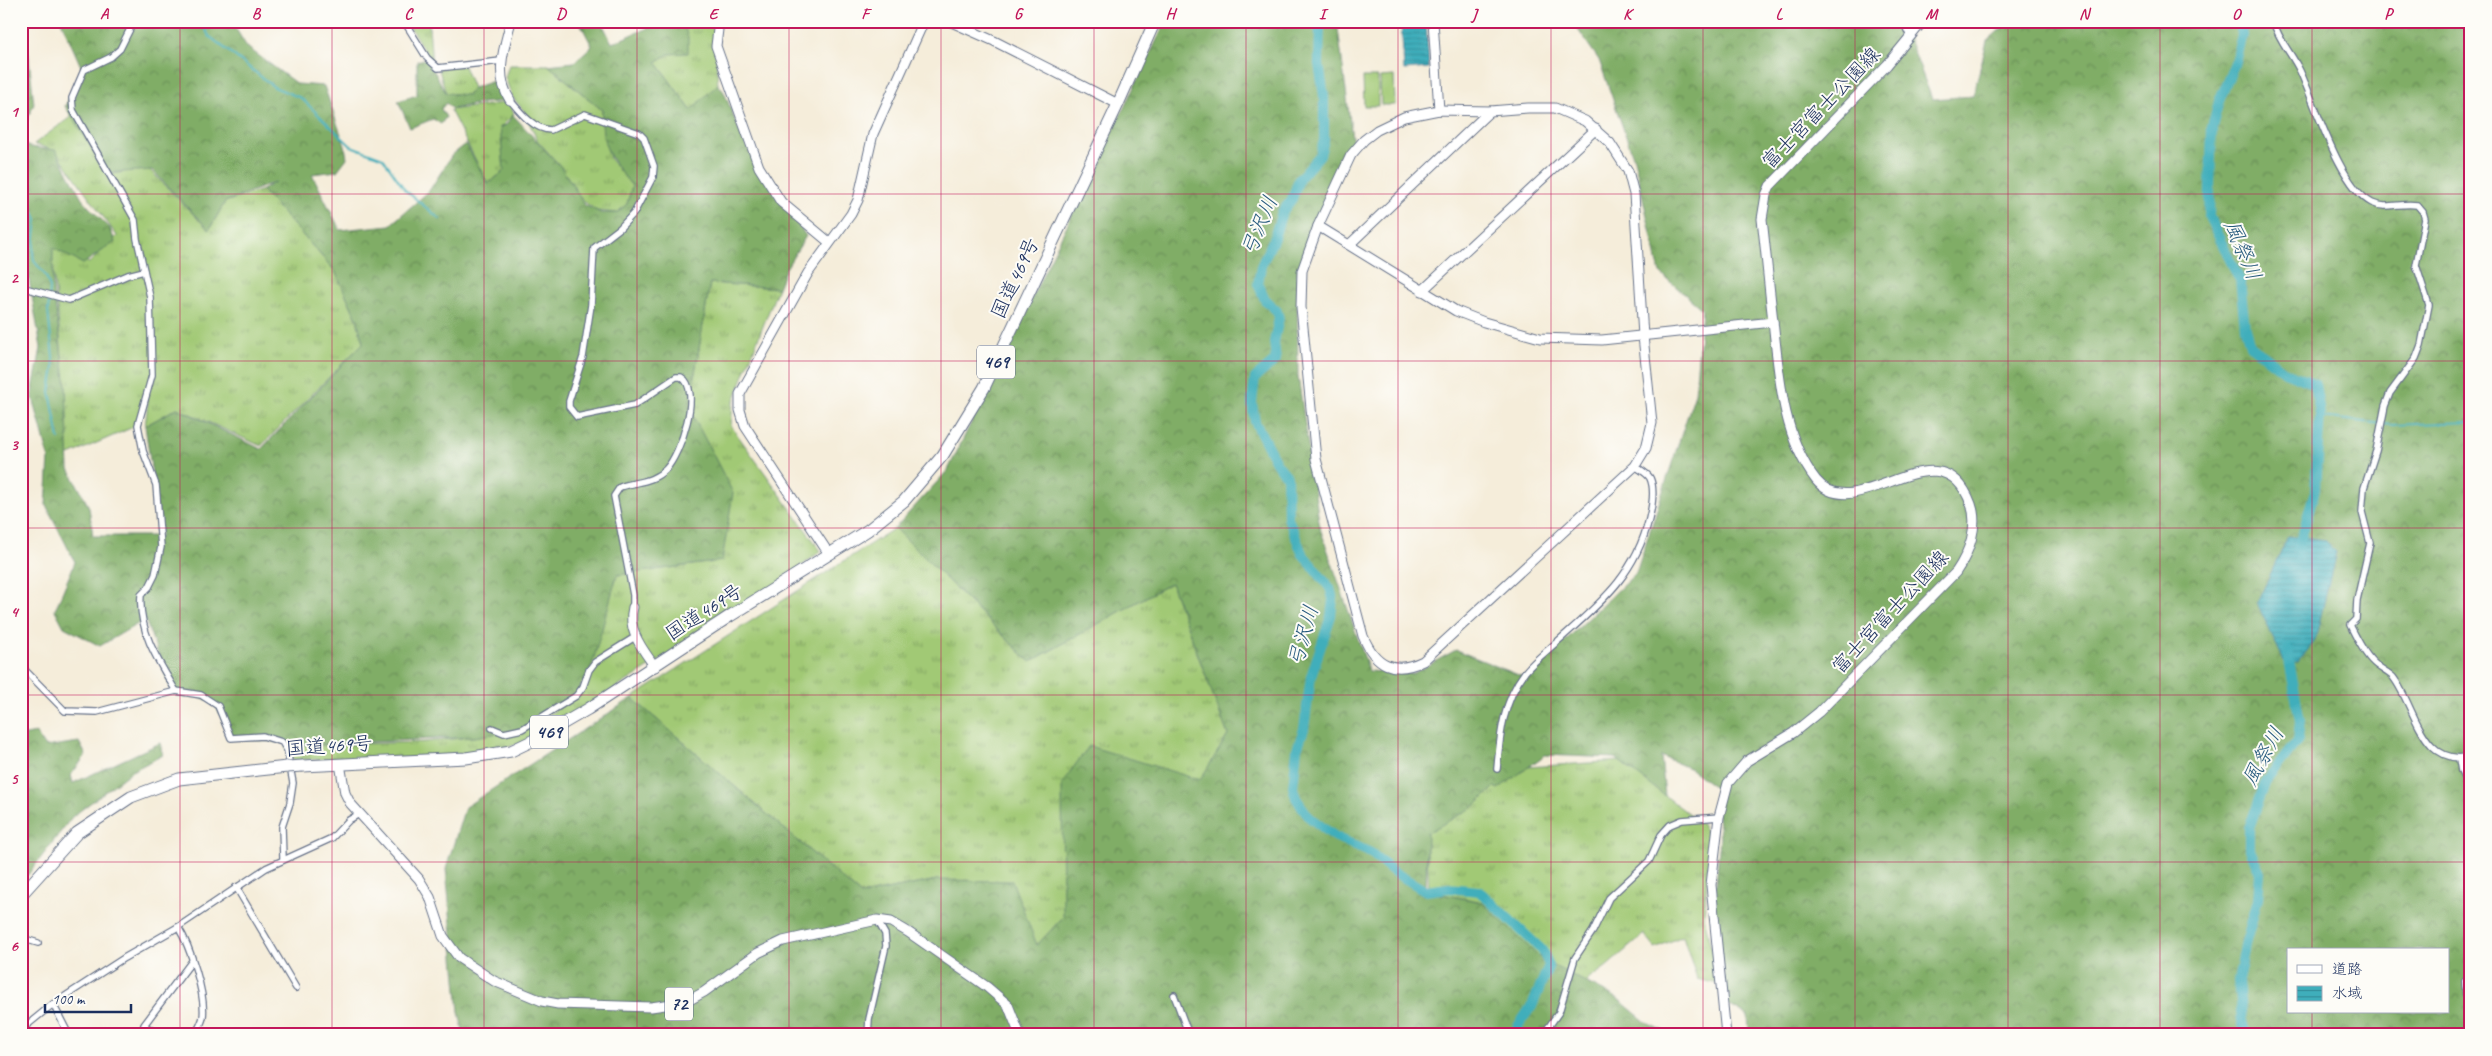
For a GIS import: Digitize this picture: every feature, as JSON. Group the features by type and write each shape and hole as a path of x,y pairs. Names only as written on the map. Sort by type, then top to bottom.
{"highway":[{"name":"国道469号","path":"21,895 77,833 131,797 179,779 287,767 466,758 511,751 576,716 868,530 904,501 943,455 984,388 1118,104 1155,21"}],"street":[{"path":"134,21 120,49 111,57 84,70 72,98 73,110 135,220 137,240 150,297 152,376 138,425 142,451 156,485 161,547 154,575 149,587 141,595 140,614 150,641 176,691"},
{"path":"404,21 427,58 438,68 501,61"},
{"path":"511,21 501,61 502,78 510,100 532,122 544,130 550,130 585,114 635,130 644,138 654,166 653,177 634,213 620,228 594,248 591,306 583,358 568,400 569,407 577,417 635,404 676,378 681,377 688,383 690,392 687,425 673,461 654,479 620,486 614,496 633,595 633,608 630,618 636,637 655,667"},
{"path":"719,21 716,46 759,167 781,202 829,242"},
{"path":"829,554 745,426 740,410 740,394 808,273 851,214 858,200 873,134 924,21"},
{"path":"950,21 994,41 1118,104"},
{"path":"1433,21 1438,110"},
{"path":"1903,21 1911,38"},
{"name":"富士宮富士公園線","path":"1726,1035 1711,905 1711,872 1719,817 1726,788 1737,770 1747,760 1793,733 1819,712 1945,585 1968,551 1973,523 1972,508 1968,495 1955,479 1937,471 1926,470 1852,494 1837,494 1825,489 1816,480 1796,445 1786,413 1773,322 1762,219 1766,194 1778,178 1911,38 1923,21"},
{"path":"2273,21 2282,44 2304,79 2332,150 2359,193 2376,204 2417,205 2423,212 2425,219 2416,265 2430,305 2421,345 2416,358 2390,393 2385,406 2376,451 2362,501 2370,543 2357,600 2356,620 2350,625 2371,661 2392,676 2408,701 2411,712 2426,741 2444,754 2459,759 2471,756"},
{"path":"1555,108 1585,121 1596,129 1621,158 1634,194 1643,336 1652,423 1646,448 1635,466 1423,661 1409,668 1390,666 1377,659 1363,636 1316,459 1300,285 1302,271 1318,226 1351,155 1364,140 1378,130 1404,117 1438,110 1490,111 1555,108"},
{"path":"1350,244 1490,111"},
{"path":"1422,291 1596,129"},
{"path":"1318,226 1456,311 1484,322 1540,338 1602,340 1773,322"},
{"path":"21,287 69,300 128,275 144,271"},
{"path":"1497,769 1504,717 1510,698 1525,672 1606,598 1632,562 1644,537 1651,509 1652,489 1649,477 1635,466"},
{"path":"492,728 504,733 522,729 576,696 583,687 588,670 595,662 636,637"},
{"path":"21,666 65,711 97,712 176,691 201,695 218,706 231,738 263,736 282,742 287,750 293,783 290,803 282,827 283,858"},
{"path":"2459,759 2461,771 2471,793"},
{"name":"72","path":"340,764 345,792 350,803 420,879 430,897 443,936 460,958 494,981 542,1001 558,1004 651,1007 686,1002 704,992 758,953 783,941 877,920"},
{"path":"21,1030 53,1004 124,958 178,927 236,887 283,858 320,845 332,838 349,820 359,814"},
{"path":"1543,1035 1559,1012 1575,958 1593,931 1609,898 1618,887 1639,872 1649,861 1661,835 1670,825 1682,820 1719,817"},
{"path":"236,887 296,988"},
{"path":"868,1035 872,1003 886,956 885,934 877,920"},
{"path":"877,920 891,922 908,932 987,987 1008,1006 1020,1035"},
{"path":"178,927 185,938 202,996 202,1020 195,1035"},
{"path":"21,943 28,940 38,943"},
{"path":"170,1035 157,1034 144,1025 192,961"},
{"path":"21,970 21,978"},
{"path":"2468,1035 2464,981 2471,978"},
{"path":"1174,995 1190,1035"},
{"path":"53,1004 69,1035"}],"green space":[{"path":"21,21 25,21 34,104 21,134"},
{"path":"61,21 231,21 247,47 297,84 324,86 345,146 347,158 337,171 312,174 340,230 390,225 429,191 452,155 466,144 488,184 504,171 500,127 506,125 513,115 561,167 585,205 601,213 617,213 627,204 632,186 617,168 608,151 603,134 602,110 548,65 574,62 592,46 579,21 601,21 612,43 648,28 643,21 682,21 688,37 688,53 669,54 656,62 691,110 718,84 724,92 744,142 806,236 785,270 778,288 710,283 689,408 733,493 722,561 617,575 592,665 576,696 522,729 475,737 309,745 231,738 217,708 211,703 196,696 172,692 139,603 141,622 100,646 64,627 55,610 75,562 46,505 49,458 32,394 41,348 21,234 21,140 29,147 56,150 84,202 110,228 115,242 83,264 53,248 53,289 66,386 69,469 89,507 93,536 161,536 145,426 177,408 261,449 363,343 357,319 335,271 262,190 275,182 225,202 209,230 152,170 107,173 65,106 83,71"},
{"path":"406,21 432,21 429,26 432,63"},
{"path":"682,21 714,21 718,86 691,110 656,62 669,54"},
{"path":"1166,21 1337,21 1353,145 1316,222 1297,273 1298,376 1320,528 1369,671 1412,674 1456,650 1526,678 1636,573 1695,393 1702,309 1660,273 1634,159 1599,60 1572,21 1902,21 1932,99 1973,96 1987,41 2010,21 2471,21 2471,1035 1749,1035 1748,1016 1727,1004 1714,908 1720,837 1715,787 1691,769 1661,756 1665,796 1615,758 1545,755 1498,789 1495,787 1472,808 1427,833 1426,891 1482,902 1542,960 1617,998 1647,1023 1672,1035 464,1035 459,1012 446,869 465,807 632,698 861,895 937,880 1012,881 1037,945 1063,917 1062,783 1089,746 1200,780 1228,735 1171,583 1030,662 895,528 948,470"},
{"path":"427,58 446,93 468,95 473,88 499,79 505,101 481,103 452,109 446,103 441,109 446,117 441,124 433,119 410,128 398,101 417,95 417,61"},
{"path":"509,65 548,65 602,110 602,120 610,159 632,186 627,204 617,213 597,211 583,201 561,167 537,140 524,111 512,97 505,77"},
{"path":"464,66 473,88 469,96 446,93 438,67"},
{"path":"1394,76 1395,105 1381,105 1380,77"},
{"path":"1363,77 1378,77 1378,106 1364,106"},
{"path":"510,102 514,114 501,127 504,171 488,184 450,110"},
{"path":"72,116 109,175 147,167 209,230 225,202 262,190 335,271 357,319 363,343 261,446 177,408 145,426 149,394 138,425 67,456 66,394 50,241 89,263 117,236 56,151 34,144"},
{"path":"710,283 778,288 733,403 731,426 821,551 764,595 535,739 476,756 294,760 285,746 424,742 480,736 538,725 583,687 617,575 722,561 689,408"},
{"path":"895,528 1030,662 1171,583 1228,735 1197,788 1063,917 1037,946 937,880 861,895 632,698"},
{"path":"36,733 45,747 79,742 86,755 71,775 73,783 160,743 163,755 132,771 72,817 21,884 21,736"},
{"path":"1620,761 1702,824 1710,843 1704,915 1718,984 1697,979 1683,936 1655,948 1644,934 1606,967 1585,982 1542,960 1479,901 1429,892 1426,833 1497,769"}],"water":[{"path":"1401,21 1426,21 1429,68 1404,70"},
{"path":"2288,536 2326,541 2336,552 2315,641 2297,663 2284,661 2257,603"}],"waterway":[{"path":"201,21 209,36 274,87 301,98 351,146 383,158 405,190 440,219"},
{"name":"弓沢川","path":"1320,21 1319,64 1324,96 1324,140 1320,155 1299,179 1292,199 1282,212 1274,238 1261,266 1258,284 1265,300 1277,311 1279,318 1274,342 1276,360 1255,378 1252,403 1255,422 1277,464 1287,476 1288,518 1302,553 1330,588 1333,599 1331,616 1311,676 1304,729 1297,749 1293,787 1296,798 1309,817 1334,836 1371,853 1394,872 1426,891 1448,888 1479,891 1542,950 1549,965 1533,1004 1518,1026 1516,1035"},
{"name":"風祭川","path":"2240,21 2242,35 2234,65 2219,101 2212,127 2209,217 2240,280 2245,328 2250,345 2285,372 2315,384 2320,414 2315,490"},
{"path":"21,181 37,219 33,253 34,261 46,276 50,288 48,311 54,367 50,392 59,439"},
{"path":"2320,417 2392,425 2471,422"},
{"name":"風祭川","path":"2314,494 2315,490"},
{"name":"風祭川","path":"2298,549 2314,494"},
{"name":"風祭川","path":"2246,1035 2242,1021 2238,981 2245,945 2258,899 2260,873 2249,847 2249,828 2266,781 2298,740 2300,721 2287,649"}]}
